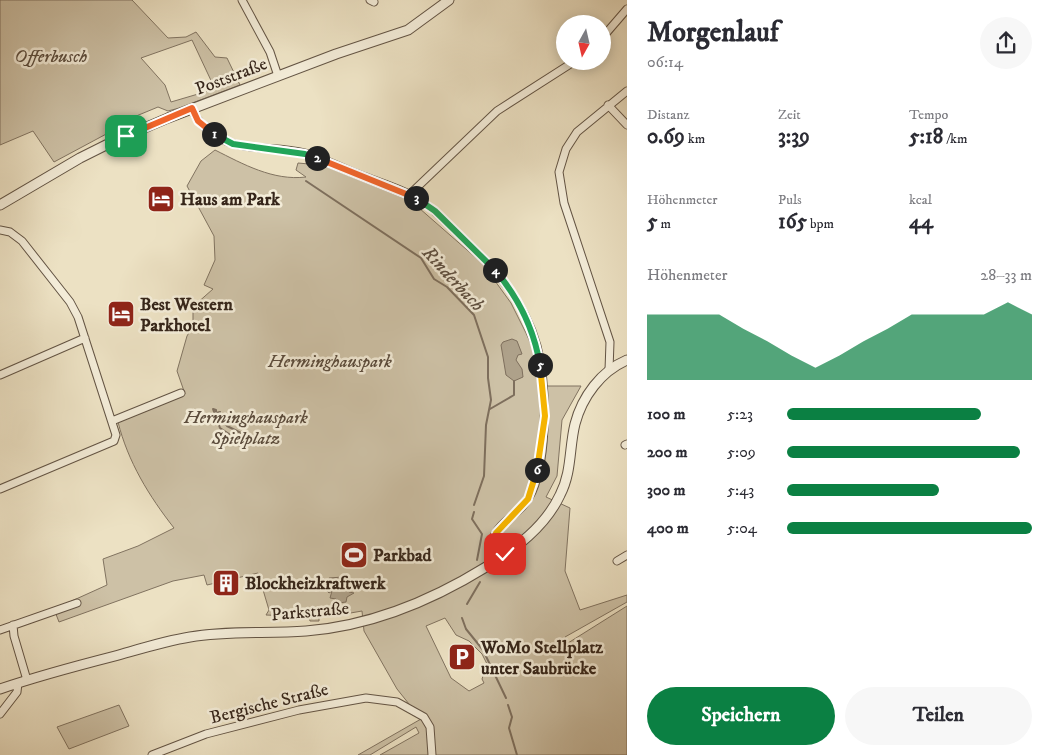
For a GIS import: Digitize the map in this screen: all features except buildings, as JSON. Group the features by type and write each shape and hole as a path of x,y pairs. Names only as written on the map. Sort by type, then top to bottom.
{"street":[{"path":"242,0 270,52 278,76"},
{"name":"Poststraße","path":"0,205 80,158 192,108 408,30 449,0"},
{"path":"611,28 627,9"},
{"path":"410,194 497,111 561,70"},
{"path":"609,370 610,342 564,203 559,180 563,156 571,140 608,105 627,91"},
{"path":"608,105 627,125"},
{"path":"192,108 194,116 204,127 233,144 305,154 410,194 435,211 499,274 514,296 528,322 537,348 545,416 534,485 524,504 503,522 490,542 492,563"},
{"path":"0,230 10,232 26,245 70,302 85,338 116,435 112,442 1,486"},
{"path":"0,375 85,338"},
{"name":"Parkstraße","path":"0,689 23,681 191,637 252,631 305,631 354,624 419,602 492,563 531,534 548,516 560,496 567,478 575,424 581,408 590,392 609,370 627,360"},
{"path":"112,421 181,393"},
{"path":"496,533 500,547 505,554"},
{"path":"616,561 627,555"},
{"path":"0,630 77,602"},
{"path":"0,714 23,681 13,626"},
{"name":"Bergische Straße","path":"152,755 206,734 350,699 366,698 397,702 410,712 424,717 429,724 432,755"}],"green space":[{"name":"Offerbusch","path":"0,0 132,0 168,38 186,37 196,32 215,57 227,58 240,85 168,111 158,107 112,126 110,132 54,162 33,131 0,145","holes":["192,40 215,89 171,102 165,85 141,58"]},
{"name":"Herminghauspark","path":"215,150 236,161 270,174 294,178 306,177 296,170 298,163 309,164 308,159 411,201 482,263 511,303 534,351 538,386 581,386 562,420 557,476 546,497 570,508 565,571 580,610 627,595 627,602 565,637 568,643 627,606 627,755 380,755 419,733 416,727 370,755 358,755 421,719 397,689 364,631 362,611 339,615 338,612 319,614 319,621 310,621 307,613 302,610 296,610 291,616 266,615 269,610 258,573 207,585 204,575 173,581 59,622 54,609 107,585 103,559 138,546 174,528 140,478 127,451 118,422 185,394 177,371 187,336 193,326 193,309 213,289 204,285 215,260 214,236 187,186 201,161","holes":["445,618 456,635 469,641 482,654 487,664 482,679 484,683 469,691 451,678 426,626"]},
{"path":"119,705 129,726 69,749 57,727"}],"shaded area":[{"path":"512,339 517,341 522,354 518,355 516,360 522,369 523,377 514,381 506,375 501,345 503,342"},
{"path":"343,577 349,592 354,593 347,597 346,602 339,603 336,599 330,598 333,584 329,583 329,578"},
{"path":"317,579 325,579 326,587 332,591 329,593 325,589 319,591"}],"waterway":[{"name":"Rinderbach","path":"306,181 421,258 434,279 447,287 474,315 488,357 491,400 486,425 484,476 474,505"},
{"path":"490,409 514,395 514,381"},
{"path":"213,409 216,410 216,413 220,412 219,416 225,417 227,426 253,439 248,445 240,446 232,441 229,434 220,428 213,409"},
{"name":"Rinderbach","path":"474,512 472,519 482,534 477,560"},
{"name":"Rinderbach","path":"467,604 480,582"},
{"name":"Rinderbach","path":"462,618 466,629 483,650 506,698"},
{"name":"Rinderbach","path":"508,705 512,717 509,728 517,755"}],"place":[{"name":"Haus am Park","path":"161,199"},
{"name":"Best Western Parkhotel","path":"121,314"},
{"name":"Parkbad","path":"354,555"},
{"name":"Blockheizkraftwerk","path":"226,583"},
{"name":"WoMo Stellplatz unter Saubrücke","path":"462,657"}],"route":[{"path":"126,136 192,108 194,116 204,127 233,144 305,154 410,194 435,211 490,264 514,296 533,334 543,382 545,416 540,458 532,492 524,504 503,522 496,533 500,547 505,554"}],"park label":[{"name":"Herminghauspark Spielplatz","path":"246,427"}]}
